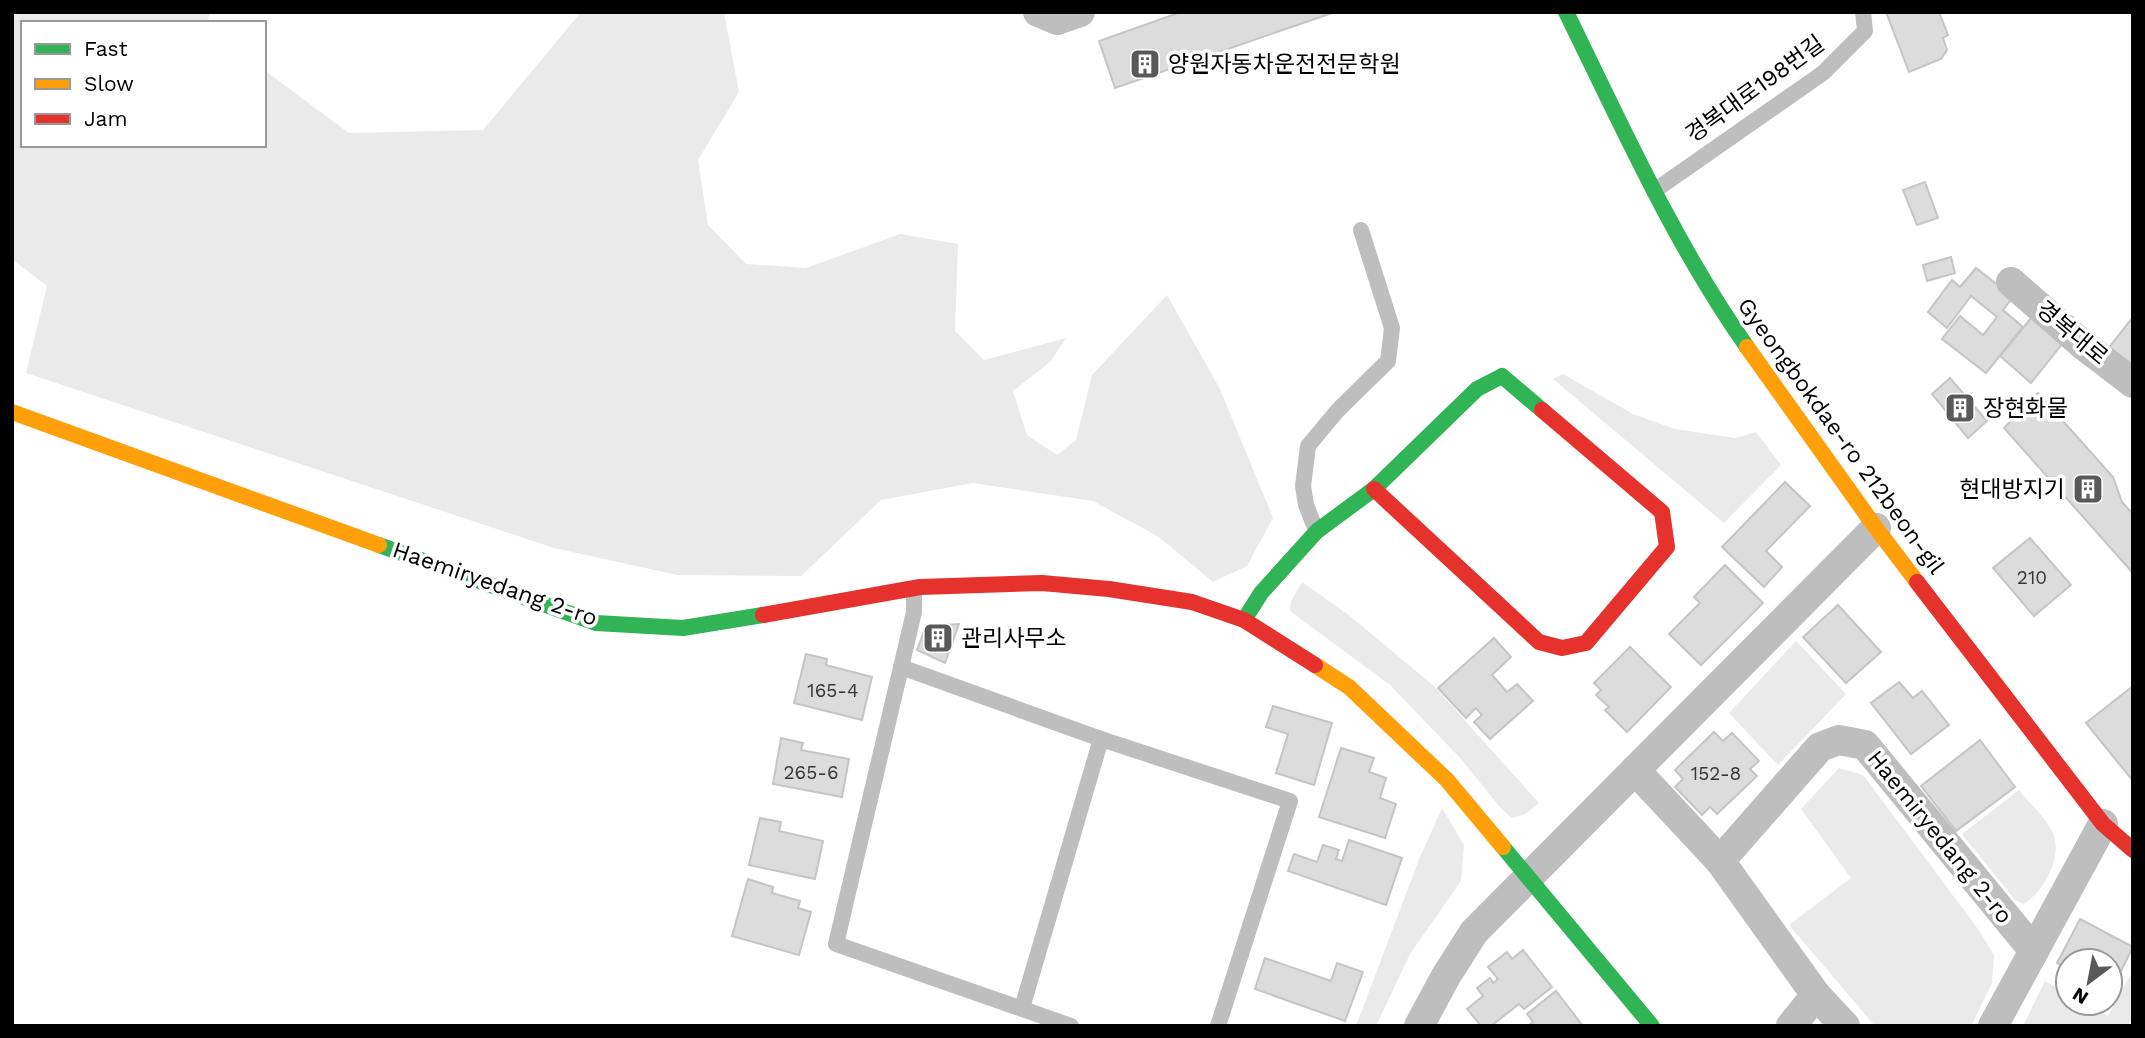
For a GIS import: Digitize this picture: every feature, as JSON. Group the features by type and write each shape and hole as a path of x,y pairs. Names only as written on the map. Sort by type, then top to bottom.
{"street":[{"path":"1038,12 1057,20 1080,12"},
{"name":"Gyeongbokdae-ro 212beon-gil","path":"1566,12 1654,191 1716,303 1876,528 2103,824 2133,850"},
{"name":"경복대로","path":"2011,282 2082,344 2133,383"},
{"path":"1244,620 1261,593 1317,531 1374,489 1477,389 1502,376 1662,512 1667,547 1586,643 1563,648 1539,642 1374,489"},
{"name":"Haemiryedang 2-ro","path":"12,412 596,623 682,628 914,589 1042,583 1192,602 1244,620 1349,687 1447,780 1652,1026"},
{"path":"1429,1020 1474,932 1876,528"},
{"name":"Haemiryedang 2-ro","path":"1720,861 1820,747 1839,740 1865,745 2034,951"},
{"path":"1635,770 1720,861 1816,995 1844,1026"},
{"name":"Haemiryedang 2-ro","path":"1993,1026 2103,824"},
{"path":"1791,1026 1816,995"}],"lane":[{"name":"경복대로198번길","path":"1654,191 1824,73 1865,31 1863,12"},
{"path":"1317,531 1306,505 1303,486 1308,446 1338,411 1388,361 1392,328 1361,230"},
{"path":"914,589 914,612 836,944 1071,1026"},
{"path":"901,667 1101,739 1290,801 1218,1026"},
{"path":"1022,1009 1101,739"}],"shaded area":[{"path":"12,12 209,12 208,21 21,21 21,147 266,147 266,71 349,133 483,130 581,12 724,12 739,92 698,160 708,225 746,264 806,268 900,234 958,244 955,331 984,360 1066,338 1051,361 1013,391 1027,435 1057,455 1076,440 1092,375 1167,295 1220,389 1273,518 1247,566 1213,582 1159,537 1093,501 973,483 881,500 801,576 677,575 554,548 26,373 47,286 12,259"},
{"path":"1563,374 1633,414 1675,429 1735,438 1756,432 1781,465 1724,523 1553,379"},
{"path":"1302,582 1350,616 1434,686 1539,803 1525,814 1512,818 1500,807 1460,758 1390,685 1290,611 1291,601"},
{"path":"1796,641 1846,694 1778,765 1729,713"},
{"path":"1839,768 1863,775 1978,929 1994,955 1992,983 1971,1026 1875,1026 1789,925 1851,878 1801,809"},
{"path":"2019,790 2051,829 2056,849 2051,871 2039,890 2024,904 2015,900 1962,834"},
{"path":"1442,808 1464,845 1461,881 1410,954 1376,1026 1356,1026 1420,857"},
{"path":"2133,970 2133,1016 2128,1026 2023,1026 2045,981 2054,986 2054,1017 2124,1017 2124,987"}],"building":[{"name":"양원자동차운전전문학원","path":"1181,12 1332,13 1115,88 1099,41"},
{"path":"1886,12 1939,12 1948,35 1943,38 1947,50 1941,59 1909,72"},
{"path":"1925,182 1938,218 1917,225 1903,190"},
{"path":"1951,257 1955,273 1927,281 1923,265"},
{"path":"1976,268 2013,297 2003,310 2023,327 1986,373 1942,339 1960,316 1983,335 1997,317 1971,296 1947,328 1928,312 1952,280 1960,287"},
{"path":"2032,317 2063,343 2031,383 2000,356"},
{"path":"2133,317 2133,374 2104,354"},
{"name":"장현화물","path":"1950,378 1987,421 1968,438 1932,394"},
{"name":"현대방지기","path":"2038,393 2113,477 2122,502 2133,514 2133,573 2004,428"},
{"path":"1785,482 1810,506 1766,551 1782,567 1764,587 1722,547"},
{"path":"2030,538 2071,585 2034,616 1993,568"},
{"path":"1725,565 1763,603 1701,665 1669,634 1700,603 1694,597"},
{"path":"1838,605 1881,652 1846,683 1803,637"},
{"name":"관리사무소","path":"959,624 945,663 917,650 926,626"},
{"path":"1494,638 1511,657 1492,675 1507,692 1517,684 1533,701 1490,739 1474,722 1482,715 1476,708 1466,718 1438,688"},
{"path":"1630,647 1671,687 1627,732 1605,710 1609,707 1596,695 1601,690 1594,683"},
{"path":"806,654 827,659 826,665 872,677 862,720 794,703"},
{"path":"1899,682 1913,698 1922,691 1949,725 1911,754 1871,703"},
{"path":"2133,686 2133,781 2086,723"},
{"path":"1273,706 1332,723 1314,785 1276,773 1288,734 1266,727"},
{"path":"1714,732 1723,741 1732,733 1759,761 1750,769 1757,776 1717,814 1710,807 1702,815 1675,787 1683,779 1675,770"},
{"path":"781,738 803,743 801,750 849,759 842,797 773,784"},
{"path":"1980,740 2015,787 1956,831 1921,786"},
{"path":"1341,748 1374,758 1369,772 1386,778 1380,798 1396,804 1385,838 1319,817"},
{"path":"760,818 781,822 779,831 823,841 815,879 749,865"},
{"path":"1349,840 1402,858 1386,905 1288,871 1294,854 1317,862 1323,845 1339,850 1336,859 1342,861"},
{"path":"748,879 773,887 772,893 800,901 798,908 811,912 799,955 732,936"},
{"path":"2080,919 2133,947 2124,965 2124,947 2065,947"},
{"path":"1523,950 1552,987 1524,1009 1519,1004 1491,1026 1481,1026 1467,1009 1483,996 1477,988 1490,978 1493,983 1498,979 1488,967 1507,952 1512,959"},
{"path":"1265,958 1331,981 1337,963 1363,972 1345,1021 1255,989"},
{"path":"1556,991 1583,1026 1528,1026 1533,1022 1527,1014"}],"traffic: fast":[{"path":"1566,12 1672,225 1747,347"},
{"path":"1244,620 1261,593 1317,531 1374,489 1477,389 1502,376 1542,410"},
{"path":"379,545 596,623 683,628 763,615"},
{"path":"1503,847 1652,1026"}],"traffic: slow":[{"path":"1747,347 1917,582"},
{"path":"12,412 379,545"},
{"path":"1315,665 1349,687 1447,780 1503,847"}],"traffic: jam":[{"path":"1374,489 1539,642 1562,648 1586,643 1667,547 1662,512 1542,410"},
{"path":"1917,582 2103,824 2133,850"},
{"path":"763,615 920,587 1042,583 1109,589 1192,602 1244,620 1315,665"}],"place":[{"name":"양원자동차운전전문학원","path":"1145,64"},
{"name":"장현화물","path":"1960,408"},
{"name":"현대방지기","path":"2088,489"},
{"name":"관리사무소","path":"938,638"}]}
